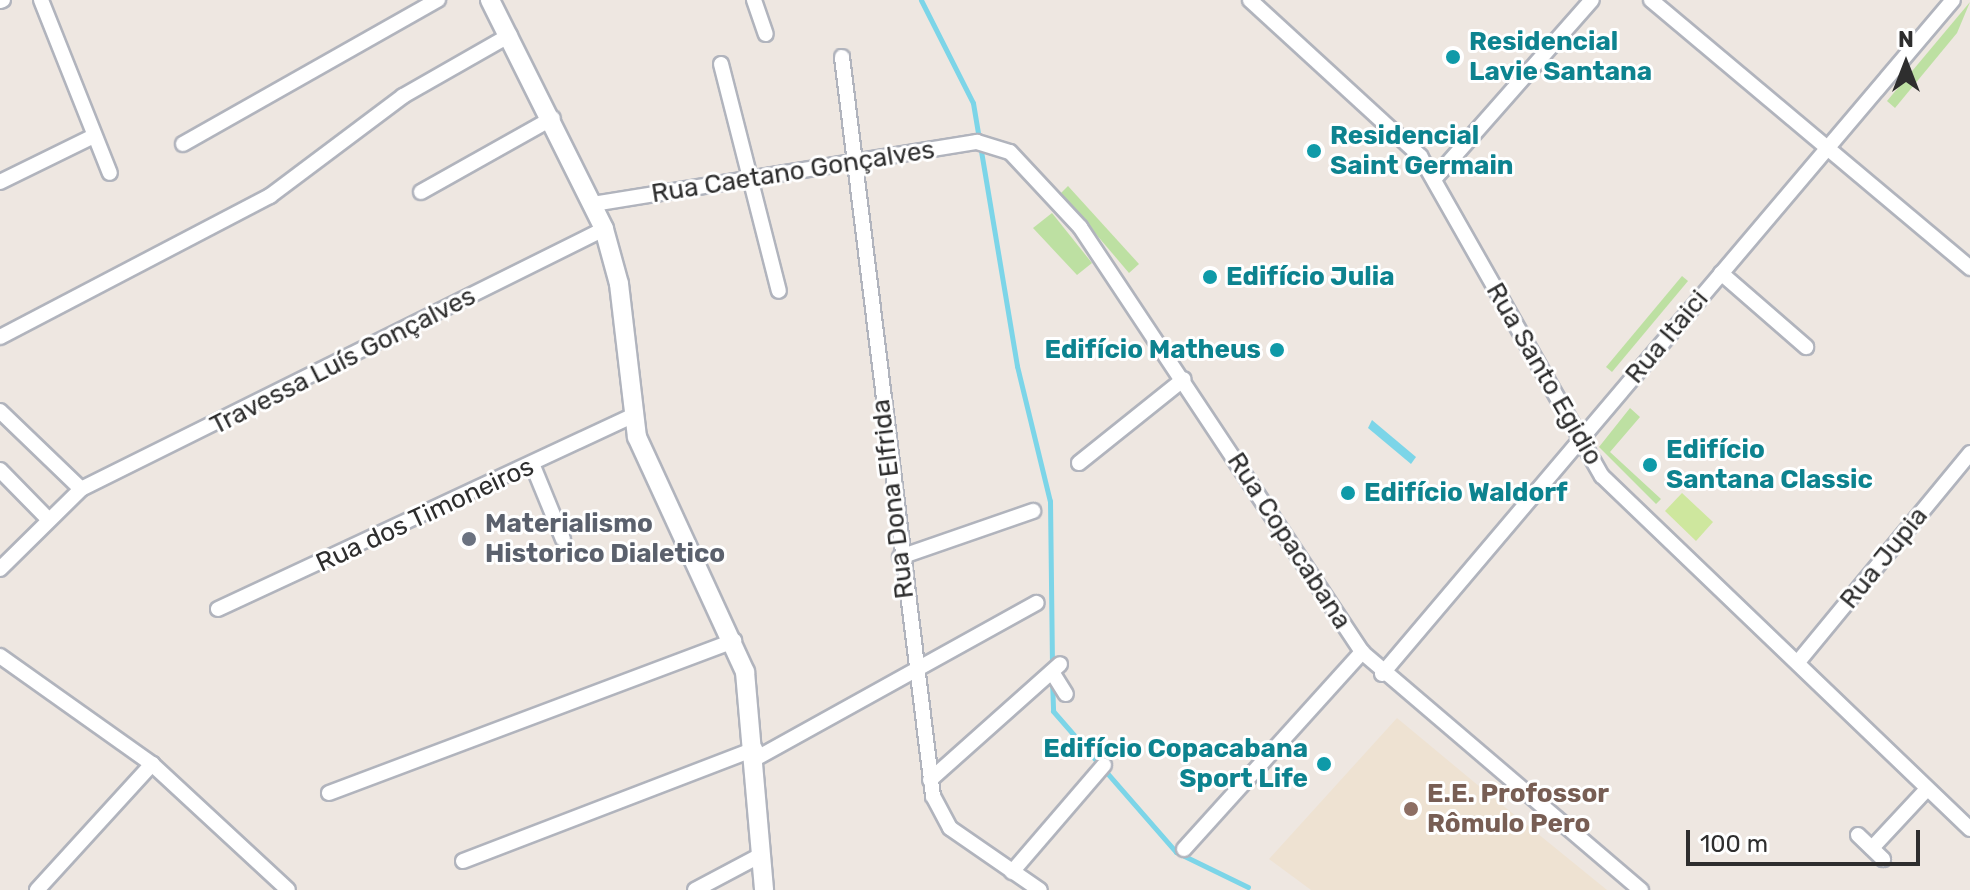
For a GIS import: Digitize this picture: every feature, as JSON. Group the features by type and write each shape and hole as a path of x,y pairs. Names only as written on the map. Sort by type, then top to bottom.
{"street":[{"path":"41,0 110,173"},
{"path":"183,144 438,0"},
{"path":"490,0 553,118 604,229 619,284 631,416 734,641 750,695 759,856 764,890"},
{"path":"754,0 766,34"},
{"name":"Rua Santo Egidio","path":"1250,0 1403,135 1435,178 1578,441 1602,476 1970,829"},
{"path":"1435,178 1592,0"},
{"path":"1651,0 1970,268"},
{"name":"Rua Itaici","path":"1382,674 1953,0"},
{"path":"0,337 270,196 403,96 510,35"},
{"name":"Rua Dona Elfrida","path":"842,57 913,669 930,780 950,828 1040,890"},
{"path":"721,64 755,180 779,291"},
{"path":"421,192 553,118"},
{"path":"0,182 94,136"},
{"name":"Rua Caetano Gonçalves","path":"593,204 993,143"},
{"name":"Rua Copacabana","path":"993,143 1080,227 1184,379 1362,652 1382,674 1641,890"},
{"name":"Travessa Luís Gonçalves","path":"1,565 46,517 81,489 604,229"},
{"path":"1721,273 1806,347"},
{"path":"1079,463 1184,379"},
{"path":"0,411 81,489"},
{"name":"Rua dos Timoneiros","path":"218,609 533,466 631,416"},
{"name":"Rua Jupia","path":"1798,662 1970,453"},
{"path":"533,466 563,539"},
{"path":"0,470 46,517"},
{"path":"900,557 1033,511"},
{"path":"463,861 755,754 1037,603"},
{"path":"329,793 734,641"},
{"path":"1184,849 1362,652"},
{"path":"0,656 152,764 288,890"},
{"path":"930,780 1056,668 1066,694"},
{"path":"37,890 152,764"},
{"path":"1012,872 1104,765"},
{"path":"1858,835 1878,854 1927,789"},
{"path":"695,890 759,856"}],"shaded area":[{"name":"E.E. Profossor Rômulo Pero","path":"1397,718 1607,890 1311,890 1269,859"}],"green space":[{"path":"1970,2 1957,33 1895,108 1887,101"},
{"path":"1068,186 1139,264 1129,273 1061,193"},
{"path":"1052,213 1092,263 1077,275 1033,228"},
{"path":"1682,276 1688,281 1612,372 1606,367"},
{"path":"1630,408 1640,417 1610,452 1661,499 1656,504 1599,447"},
{"path":"1682,493 1713,522 1696,541 1665,511"}],"water":[{"path":"1372,420 1416,457 1411,464 1368,428"}],"waterway":[{"path":"921,0 973,103 1017,366 1050,501 1052,665"},
{"path":"1052,679 1053,711 1176,852 1248,887"}],"place":[{"name":"Residencial Lavie Santana","path":"1453,57"},
{"name":"Residencial Saint Germain","path":"1314,151"},
{"name":"Edifício Julia","path":"1210,277"},
{"name":"Edifício Matheus","path":"1277,350"},
{"name":"Edifício Santana Classic","path":"1650,465"},
{"name":"Edifício Waldorf","path":"1348,493"},
{"name":"Materialismo Historico Dialetico","path":"469,539"},
{"name":"Edifício Copacabana Sport Life","path":"1324,764"},
{"name":"E.E. Profossor Rômulo Pero","path":"1411,809"}]}
